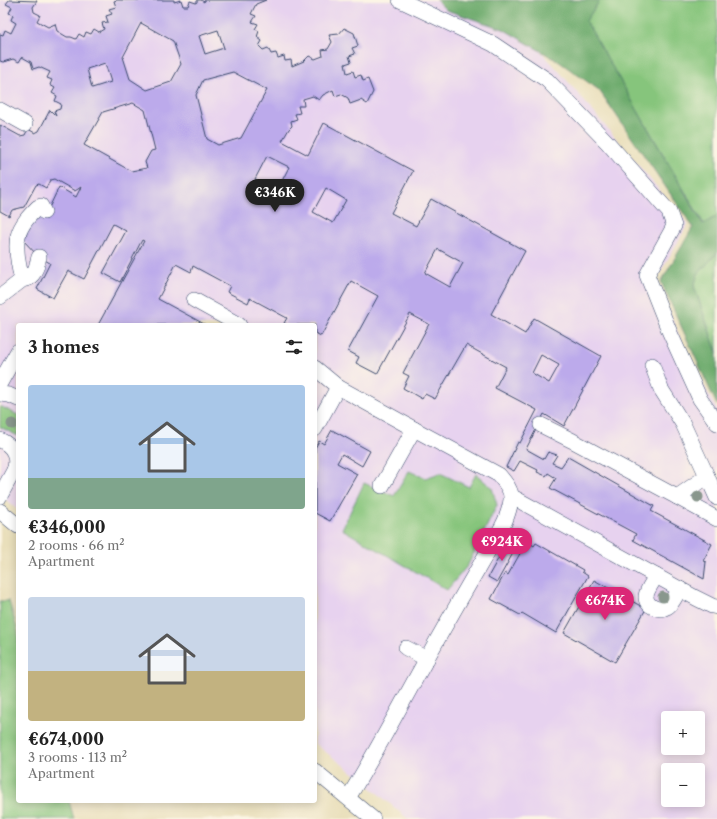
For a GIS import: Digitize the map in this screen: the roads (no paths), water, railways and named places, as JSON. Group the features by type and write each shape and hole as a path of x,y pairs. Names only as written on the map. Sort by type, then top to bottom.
{"street":[{"path":"400,0 493,44 547,80 607,142 669,212 674,226 647,275 670,333 700,399 717,423"},
{"path":"0,110 25,124"},
{"path":"22,280 18,259 18,236 27,219 38,207 41,206 44,212"},
{"path":"0,297 22,280 29,278 33,274 39,257"},
{"path":"194,300 235,323"},
{"path":"0,383 16,355"},
{"path":"652,365 661,389 683,424 717,498"},
{"path":"317,370 338,386 500,475 511,496 508,516 383,739 348,798"},
{"path":"317,425 338,386"},
{"path":"0,394 9,395 16,398"},
{"path":"541,425 717,519"},
{"path":"382,486 414,429"},
{"path":"0,440 9,445 14,452 16,460 16,467 0,496"},
{"path":"677,497 707,476"},
{"path":"511,496 680,589 712,606 717,607"},
{"path":"0,511 16,524"},
{"path":"656,576 646,594 646,599 650,605 656,608 666,608 670,605 680,589"},
{"path":"406,648 427,659"},
{"path":"317,773 373,819"}]}
